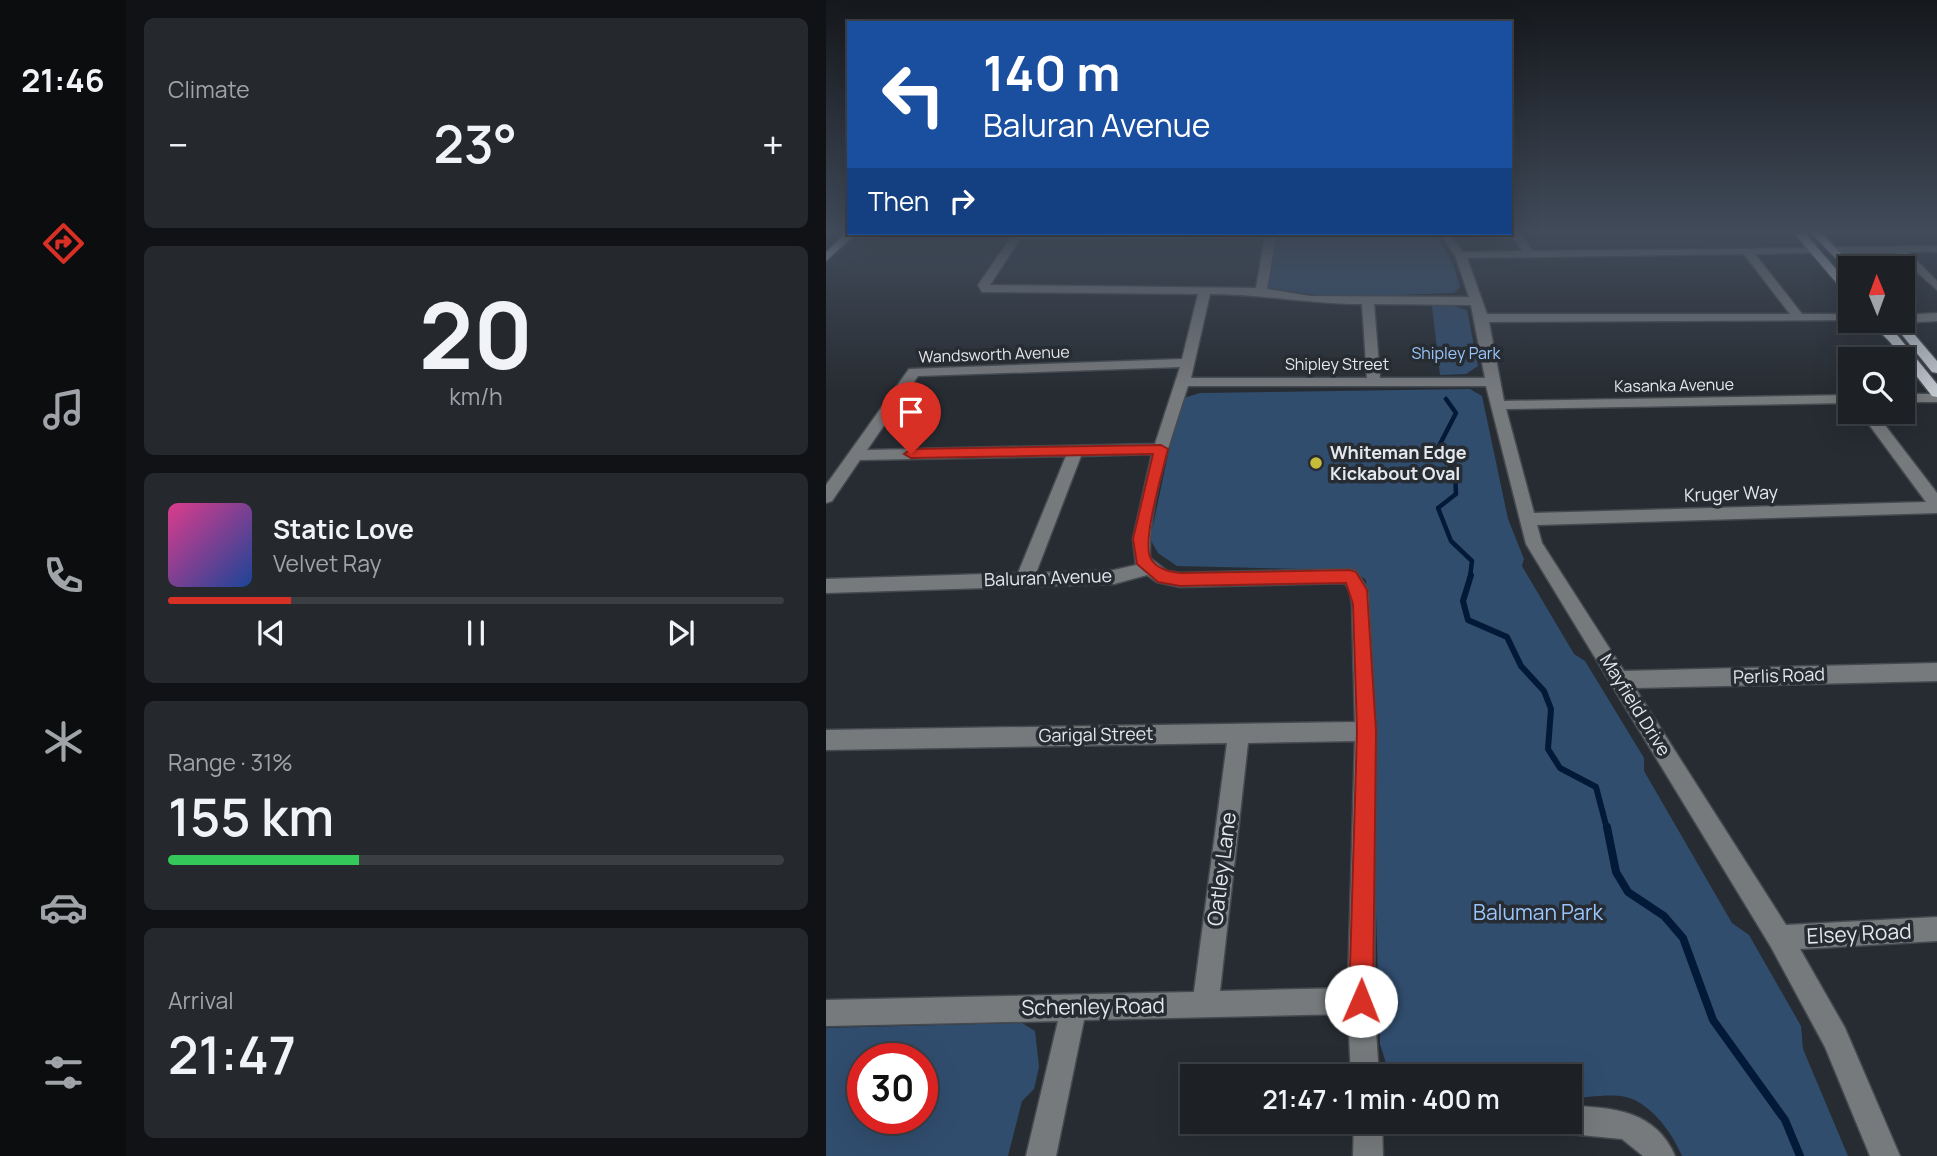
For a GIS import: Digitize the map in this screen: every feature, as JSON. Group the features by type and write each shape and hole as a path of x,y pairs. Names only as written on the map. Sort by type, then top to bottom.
{"main road":[{"path":"1886,333 1937,395"},
{"path":"1910,333 1937,369"}],"street":[{"path":"984,285 986,290 1261,291 1310,300 1368,301 1479,310 1838,317"},
{"path":"1261,291 1262,285"},
{"name":"Mayfield Drive","path":"1470,285 1479,310 1492,382 1534,544 1780,938 1835,1038 1885,1156"},
{"path":"1773,285 1797,316"},
{"path":"1205,291 1183,382 1161,449 1141,539 1142,560 1163,577 1180,580 1350,576 1359,590 1362,604 1366,731 1361,1001 1364,1064"},
{"path":"1368,301 1374,382"},
{"path":"1821,316 1838,314"},
{"path":"1915,317 1937,315"},
{"name":"Wandsworth Avenue","path":"826,497 914,372 1186,363"},
{"name":"Shipley Street","path":"1183,382 1492,382"},
{"path":"1915,397 1937,395"},
{"name":"Kasanka Avenue","path":"1499,405 1838,399"},
{"path":"1876,424 1937,506"},
{"path":"856,455 1161,449"},
{"path":"1024,580 1075,451"},
{"name":"Kruger Way","path":"1526,519 1937,506"},
{"name":"Baluran Avenue","path":"826,586 1114,577 1149,568"},
{"name":"Perlis Road","path":"1621,680 1937,672"},
{"name":"Garigal Street","path":"826,740 1366,731"},
{"name":"Oatley Lane","path":"1205,1004 1239,733"},
{"name":"Elsey Road","path":"1780,938 1937,929"},
{"name":"Schenley Road","path":"826,1013 1361,1001"},
{"path":"1041,1156 1074,1007"},
{"path":"1582,1120 1614,1121 1650,1138 1660,1156"},
{"path":"1368,1134 1368,1156"}],"green space":[{"path":"1268,285 1460,287 1454,293 1332,297 1268,288"},
{"name":"Shipley Park","path":"1432,306 1454,306 1467,310 1478,366 1466,374 1440,375"},
{"name":"Baluman Park","path":"1470,389 1482,396 1508,519 1524,559 1522,566 1574,654 1585,661 1644,758 1644,771 1732,923 1749,935 1801,1026 1803,1049 1848,1156 1682,1156 1660,1120 1635,1100 1619,1096 1582,1097 1582,1064 1386,1064 1380,1044 1366,580 1352,570 1177,566 1158,553 1150,539 1180,399 1200,393"},
{"path":"1022,1023 1035,1031 1039,1067 1034,1089 1022,1101 1008,1156 826,1156 826,1028"}],"waterway":[{"path":"1446,399 1456,413 1438,448 1455,473 1456,494 1438,508 1451,541 1472,561 1470,577"},
{"path":"1471,575 1463,601 1468,620 1507,637 1521,666 1544,691 1551,709 1548,749 1560,768 1596,787 1607,829"},
{"path":"1607,827 1616,872 1628,892 1664,916 1683,938 1713,1020 1785,1120 1800,1156"}],"place":[{"name":"Whiteman Edge Kickabout Oval","path":"1316,463"}],"route":[{"path":"911,454 1161,449 1141,539 1140,553 1149,568 1163,577 1180,580 1350,576 1359,590 1362,604 1366,731 1361,1001"}]}
